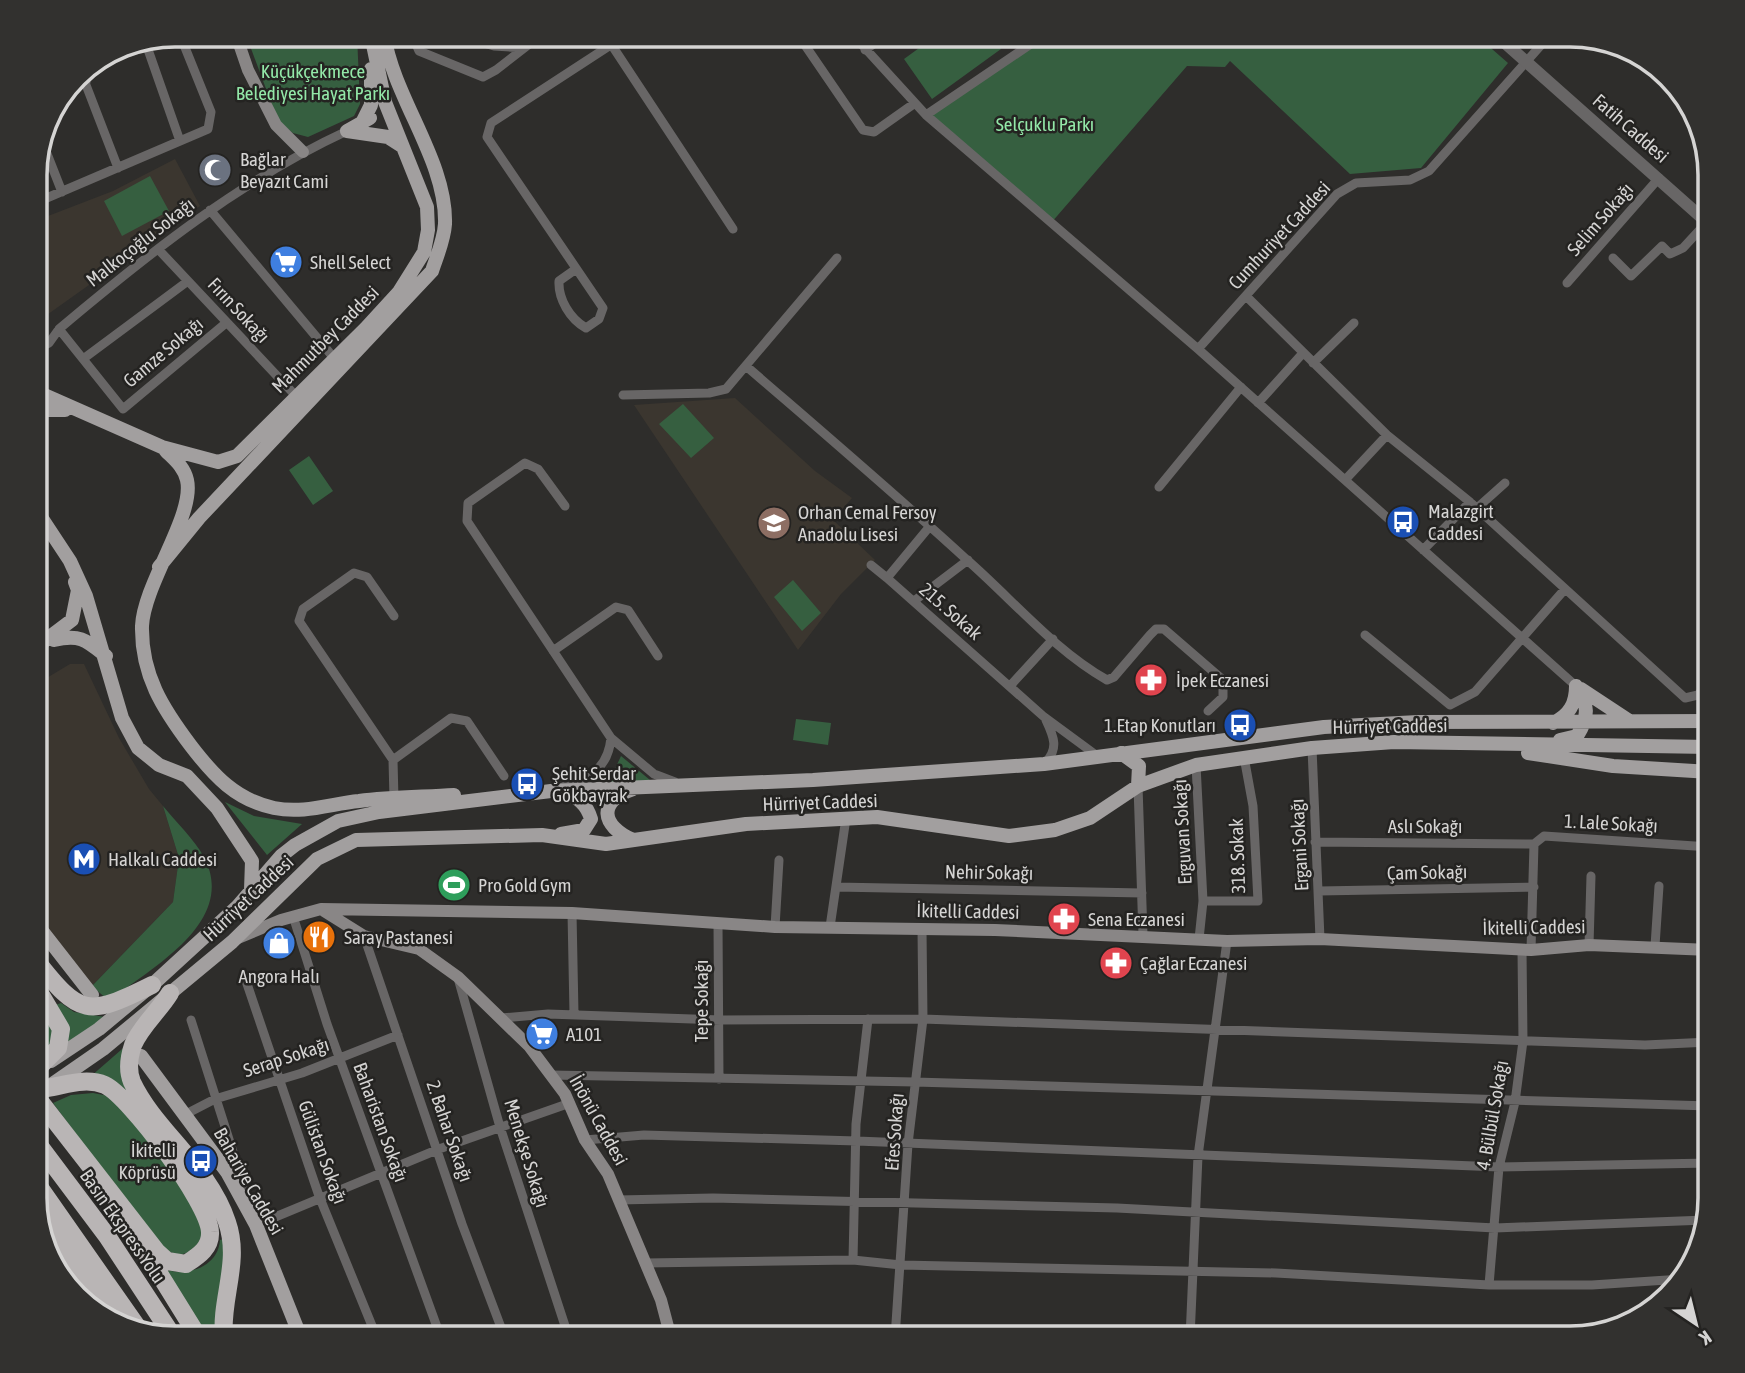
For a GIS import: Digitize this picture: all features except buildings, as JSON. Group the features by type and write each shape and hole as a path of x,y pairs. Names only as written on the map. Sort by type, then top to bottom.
{"highway":[{"path":"48,975 66,996 87,1007 110,1006 152,985"},
{"path":"170,993 133,1046 130,1073 139,1094 204,1176 228,1224 233,1261 223,1326"},
{"path":"48,1007 61,1029 58,1048 48,1058"},
{"path":"48,1091 95,1082 122,1098 186,1179 208,1222 208,1244 186,1264 167,1261 113,1196 48,1106"},
{"name":"Basın Ekspress Yolu","path":"48,1157 107,1236 166,1325"},
{"path":"113,1196 126,1223 191,1326"},
{"path":"48,1200 131,1318"},
{"path":"53,1234 102,1302"}],"main road":[{"path":"240,48 248,70 276,125 303,152"},
{"name":"Mahmutbey Caddesi","path":"48,397 162,447 218,462 237,456 399,292 424,252 428,230 427,208 390,117 373,48"},
{"name":"Mahmutbey Caddesi","path":"159,567 199,518 432,271 445,226 444,205 436,172 393,75 387,48"},
{"path":"363,121 370,105 373,51"},
{"path":"347,131 409,112"},
{"path":"347,131 363,121 390,117"},
{"path":"347,131 388,136 402,146"},
{"path":"48,410 74,410"},
{"path":"162,447 182,467 188,482 186,500 148,593 142,625 145,667 153,690 167,713 206,766 229,790 257,803 292,810 457,795 478,801"},
{"path":"48,528 70,561 106,656 122,718 138,748 159,765 187,776 217,808 252,861 251,890"},
{"path":"48,640 65,629 76,611 78,590 70,561"},
{"path":"48,643 72,636 83,639 106,656"},
{"path":"1576,686 1629,720"},
{"path":"1552,723 1563,718 1571,709 1576,698 1576,686"},
{"path":"1499,743 1559,741 1577,736 1585,723 1584,698 1576,686"},
{"name":"Hürriyet Caddesi","path":"478,801 551,791 838,779 1044,764 1096,755 1324,727 1418,722 1698,721"},
{"name":"Hürriyet Caddesi","path":"48,1087 103,1049 232,942 317,859 356,840 428,835 542,835 606,844 746,824 877,817 1009,836 1055,830 1090,818 1138,786 1196,765 1312,748 1394,742 1698,747"},
{"path":"1471,744 1613,765 1698,771"},
{"path":"1121,753 1139,766 1138,786"},
{"path":"638,841 617,833 609,825 607,815 615,799 624,792 641,786"},
{"path":"542,835 571,834 584,830 591,819 589,810 578,799 551,791"},
{"path":"48,1062 99,1029 152,985 251,890 281,856 338,821 379,812 478,801"},
{"name":"İkitelli Caddesi","path":"232,942 293,916 321,909 572,913 775,927 1143,935 1227,941 1320,939 1527,950 1589,945 1698,949"},
{"name":"İnönü Caddesi","path":"321,909 364,936 419,949 458,977 529,1046 570,1103 585,1140 608,1174 661,1300 668,1326"},
{"path":"48,939 92,995"},
{"name":"Bahariye Caddesi","path":"141,1056 227,1172 256,1225 296,1326"}],"street":[{"path":"926,115 1026,47"},
{"name":"Fatih Caddesi","path":"1509,47 1698,214"},
{"name":"Cumhuriyet Caddesi","path":"1198,349 1337,194 1356,183 1410,180 1429,171 1539,47"},
{"path":"48,198 208,129 211,112 185,48"},
{"path":"418,48 419,51 483,76 524,48"},
{"path":"576,269 559,281 558,293 577,323 586,328 599,319 603,308 488,137 491,123 605,48"},
{"path":"613,48 733,229"},
{"path":"807,48 863,130 874,132 915,103"},
{"path":"863,48 926,115 1198,349 1576,686"},
{"path":"865,50 868,48"},
{"path":"148,50 180,141"},
{"path":"87,84 118,168"},
{"name":"Malkoçoğlu Sokağı","path":"48,344 59,329 158,248 211,210 303,152 347,131"},
{"path":"49,159 62,192"},
{"name":"Selim Sokağı","path":"1567,283 1659,178"},
{"path":"211,210 334,358"},
{"path":"1613,258 1631,276 1662,246 1670,254 1684,248 1698,233"},
{"name":"Fırın Sokağı","path":"158,248 295,395"},
{"path":"623,395 709,393 726,389 836,258"},
{"path":"59,329 83,359 188,281"},
{"path":"1246,296 1387,435 1474,505 1685,698 1698,695"},
{"name":"Gamze Sokağı","path":"83,359 123,409 226,323"},
{"path":"1312,363 1354,323"},
{"path":"1258,403 1303,353"},
{"path":"746,366 968,560 1053,639 1107,680 1120,672 1157,629 1164,629 1223,680 1223,697 1208,711"},
{"path":"1159,486 1241,387"},
{"path":"1345,480 1387,435"},
{"path":"565,506 538,469 524,463 468,503 467,521 611,737 654,774 681,784"},
{"path":"1423,550 1474,505 1505,483"},
{"path":"887,578 929,526"},
{"path":"914,601 968,560"},
{"name":"215. Sokak","path":"871,565 1043,716 1096,755"},
{"path":"394,616 367,577 354,573 303,609 299,621 393,760 394,799"},
{"path":"1365,635 1450,705 1475,692 1565,589"},
{"path":"553,651 616,607 628,610 658,656"},
{"path":"1010,686 1053,639"},
{"path":"1043,716 1054,736 1055,746 1054,754 1044,764"},
{"path":"393,760 452,718 467,721 504,776"},
{"path":"551,791 591,776 604,764 611,737"},
{"name":"Ergani Sokağı","path":"1312,748 1320,939"},
{"name":"318. Sokak","path":"1203,901 1258,901 1253,806 1244,757"},
{"name":"Erguvan Sokağı","path":"1196,765 1203,901 1199,939"},
{"path":"1138,786 1143,935"},
{"path":"830,928 846,818"},
{"name":"1. Lale Sokağı","path":"1534,844 1544,836 1698,846"},
{"name":"Aslı Sokağı","path":"1315,842 1534,844"},
{"path":"1527,950 1534,887 1534,844"},
{"path":"775,927 779,860"},
{"path":"1589,945 1591,876"},
{"path":"1655,946 1659,886"},
{"name":"Nehir Sokağı","path":"836,887 1142,893"},
{"name":"Çam Sokağı","path":"1319,891 1534,887"},
{"path":"572,913 574,1014"},
{"name":"Baharistan Sokağı","path":"293,916 340,1059 437,1326"},
{"name":"Tepe Sokağı","path":"718,923 721,1020 719,1079"},
{"name":"Efes Sokağı","path":"896,1326 908,1144 923,1019 922,929"},
{"name":"2. Bahar Sokağı","path":"364,936 439,1149 462,1224 500,1326"},
{"path":"1191,1326 1198,1156 1217,1032 1227,941"},
{"name":"4. Bülbül Sokağı","path":"1489,1285 1499,1167 1515,1102 1523,1041 1527,950"},
{"name":"Gülistan Sokağı","path":"244,975 319,1196 372,1326"},
{"name":"Menekşe Sokağı","path":"458,977 500,1127 565,1326"},
{"path":"501,1018 574,1014 721,1020 923,1019 1217,1032 1645,1045 1698,1043"},
{"path":"853,1260 857,1141 868,1019"},
{"path":"191,1020 256,1225 319,1196 439,1149 570,1103"},
{"name":"Serap Sokağı","path":"186,1114 215,1099 340,1059 398,1035"},
{"path":"551,1075 915,1082 1515,1102 1698,1105"},
{"path":"585,1140 644,1135 857,1141 1499,1167 1698,1163"},
{"path":"618,1199 856,1202 1196,1212 1495,1228 1695,1220"},
{"path":"645,1263 853,1260 901,1265 1276,1273 1489,1285 1592,1285 1668,1280"}],"shaded area":[{"path":"175,159 200,206 48,314 48,216 113,191"},
{"name":"Orhan Cemal Fersoy Anadolu Lisesi","path":"735,398 815,471 852,498 833,520 875,560 841,594 798,650 634,405"},
{"path":"70,664 84,664 119,738 149,789 163,806 179,858 173,902 92,986 48,931 48,677"}],"green space":[{"path":"920,47 1001,49 932,99 904,59"},
{"name":"Selçuklu Parkı","path":"1031,47 1490,47 1508,63 1421,168 1350,174 1230,61 1225,67 1187,66 1051,223 926,115"},
{"name":"Küçükçekmece Belediyesi Hayat Parkı","path":"251,48 358,48 360,104 354,116 308,137 293,133 278,121"},
{"path":"150,176 169,211 122,236 104,201"},
{"path":"683,404 714,438 691,458 659,424"},
{"path":"309,456 333,491 313,505 289,470"},
{"path":"793,580 821,613 802,631 774,597"},
{"path":"796,719 831,723 828,745 793,740"},
{"path":"621,756 650,780 608,784"},
{"path":"225,802 254,816 302,824 267,855"},
{"path":"163,806 204,857 211,880 210,902 200,922 185,941 167,958 109,1001 92,986 173,902 179,858"},
{"path":"61,1003 74,1012 105,1017 66,1045 55,1005"},
{"path":"48,1023 55,1036 51,1051 48,1053"},
{"path":"129,1043 128,1091 90,1077"},
{"path":"93,1093 109,1096 123,1109 170,1169 192,1204 202,1235 197,1244 184,1254 161,1248 53,1103 71,1095"},
{"path":"226,1238 216,1326 200,1326 163,1269 191,1271 207,1264 218,1250 220,1240"},
{"path":"56,1245 84,1287 64,1262"}],"place":[{"name":"Bağlar Beyazıt Cami","path":"215,170"},
{"name":"Shell Select","path":"286,262"},
{"name":"Malazgirt Caddesi","path":"1403,522"},
{"name":"Orhan Cemal Fersoy Anadolu Lisesi","path":"774,523"},
{"name":"İpek Eczanesi","path":"1151,680"},
{"name":"1.Etap Konutları","path":"1240,725"},
{"name":"Şehit Serdar Gökbayrak","path":"527,784"},
{"name":"Halkalı Caddesi","path":"84,859"},
{"name":"Pro Gold Gym","path":"454,885"},
{"name":"Sena Eczanesi","path":"1064,919"},
{"name":"Saray Pastanesi","path":"319,937"},
{"name":"Angora Halı","path":"279,943"},
{"name":"Çağlar Eczanesi","path":"1116,963"},
{"name":"A101","path":"542,1034"},
{"name":"İkitelli Köprüsü","path":"201,1161"}]}
